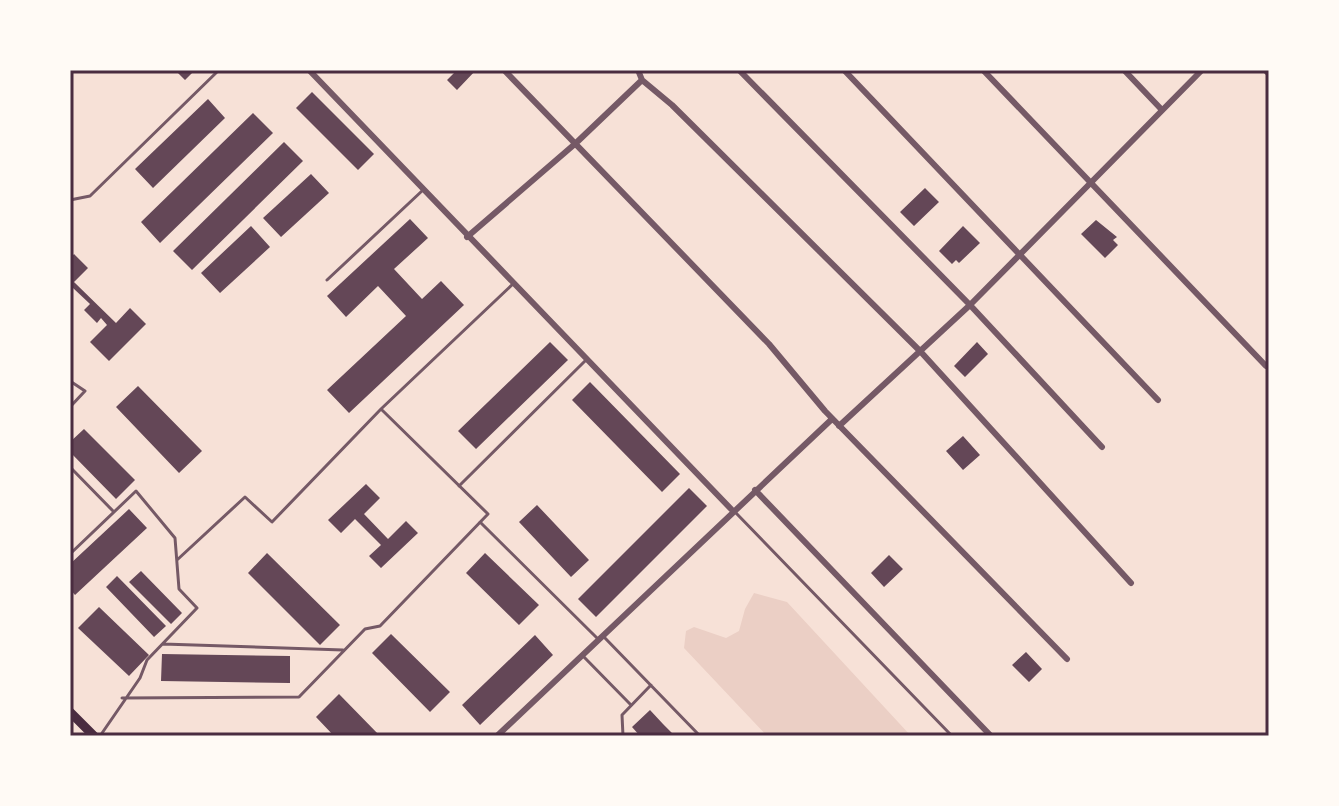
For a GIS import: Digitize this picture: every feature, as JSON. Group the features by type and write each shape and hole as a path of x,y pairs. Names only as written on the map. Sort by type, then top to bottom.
{"highway":[{"path":"70,712 97,736"}],"street":[{"path":"309,70 733,511"},
{"path":"504,70 769,344 832,419 1067,659"},
{"path":"638,70 642,80 672,105 920,351 1131,583"},
{"path":"739,70 970,305 1102,447"},
{"path":"844,70 1158,400"},
{"path":"983,70 1266,366"},
{"path":"1124,70 1162,110"},
{"path":"839,426 970,305 1202,70"},
{"path":"467,237 576,143 642,80"},
{"path":"497,736 581,653 832,419"},
{"path":"755,490 991,736"}],"lane":[{"path":"70,200 90,196 219,70"},
{"path":"327,280 423,190"},
{"path":"177,560 245,497 272,522 381,409 514,283"},
{"path":"459,486 588,359"},
{"path":"70,381 85,391 70,407"},
{"path":"122,698 299,697 365,629 380,626 488,514 381,409"},
{"path":"70,467 114,512"},
{"path":"70,554 136,491 175,538 179,589 197,608 163,644 97,736"},
{"path":"733,511 952,736"},
{"path":"480,522 700,736"},
{"path":"163,644 344,650"},
{"path":"581,653 631,705"},
{"path":"623,736 620,720 651,685"}],"shaded area":[{"path":"754,593 787,602 911,736 767,736 684,648 686,631 694,627 726,638 739,631 745,609"}],"building":[{"path":"175,70 195,70 185,80"},
{"path":"457,70 476,70 457,90 447,80"},
{"path":"312,92 374,154 358,170 296,108"},
{"path":"208,99 225,118 153,188 135,169"},
{"path":"253,113 273,133 160,243 141,222"},
{"path":"284,142 303,161 192,270 173,251"},
{"path":"311,174 329,193 281,237 263,218"},
{"path":"925,188 939,202 914,226 900,212"},
{"path":"410,219 428,238 394,269 422,299 441,281 464,305 349,413 327,390 406,316 378,286 346,317 327,296"},
{"path":"1096,220 1117,237 1113,240 1118,245 1105,258 1081,234"},
{"path":"251,226 270,247 220,293 201,273"},
{"path":"963,226 980,243 959,263 956,260 952,264 939,251"},
{"path":"74,254 88,268 74,282 116,323 130,308 146,324 109,361 90,342 107,325 101,318 97,323 84,310 90,304 73,288 70,291 70,259"},
{"path":"550,342 568,360 476,449 458,431"},
{"path":"977,342 988,354 965,377 954,366"},
{"path":"590,382 680,474 662,492 572,400"},
{"path":"138,386 202,451 179,473 116,407"},
{"path":"84,429 135,480 116,499 70,452 70,442"},
{"path":"963,436 980,455 963,470 946,451"},
{"path":"366,484 380,498 364,514 388,539 406,521 418,533 381,568 369,556 381,545 355,519 341,533 328,520"},
{"path":"689,488 707,506 596,617 578,599"},
{"path":"537,505 589,560 571,577 519,522"},
{"path":"129,509 147,528 75,595 70,589 70,564"},
{"path":"267,553 340,625 320,645 248,573"},
{"path":"485,553 539,605 519,625 466,573"},
{"path":"889,555 903,569 884,587 871,573"},
{"path":"141,571 182,613 171,624 129,582"},
{"path":"117,576 166,626 154,637 106,587"},
{"path":"99,607 149,655 129,676 78,628"},
{"path":"391,634 450,692 430,712 372,653"},
{"path":"535,635 553,655 480,725 462,705"},
{"path":"1026,652 1042,669 1029,682 1012,665"},
{"path":"162,654 290,656 290,683 161,681"},
{"path":"339,694 380,736 334,736 316,717"},
{"path":"650,710 675,736 640,736 632,727"}]}
